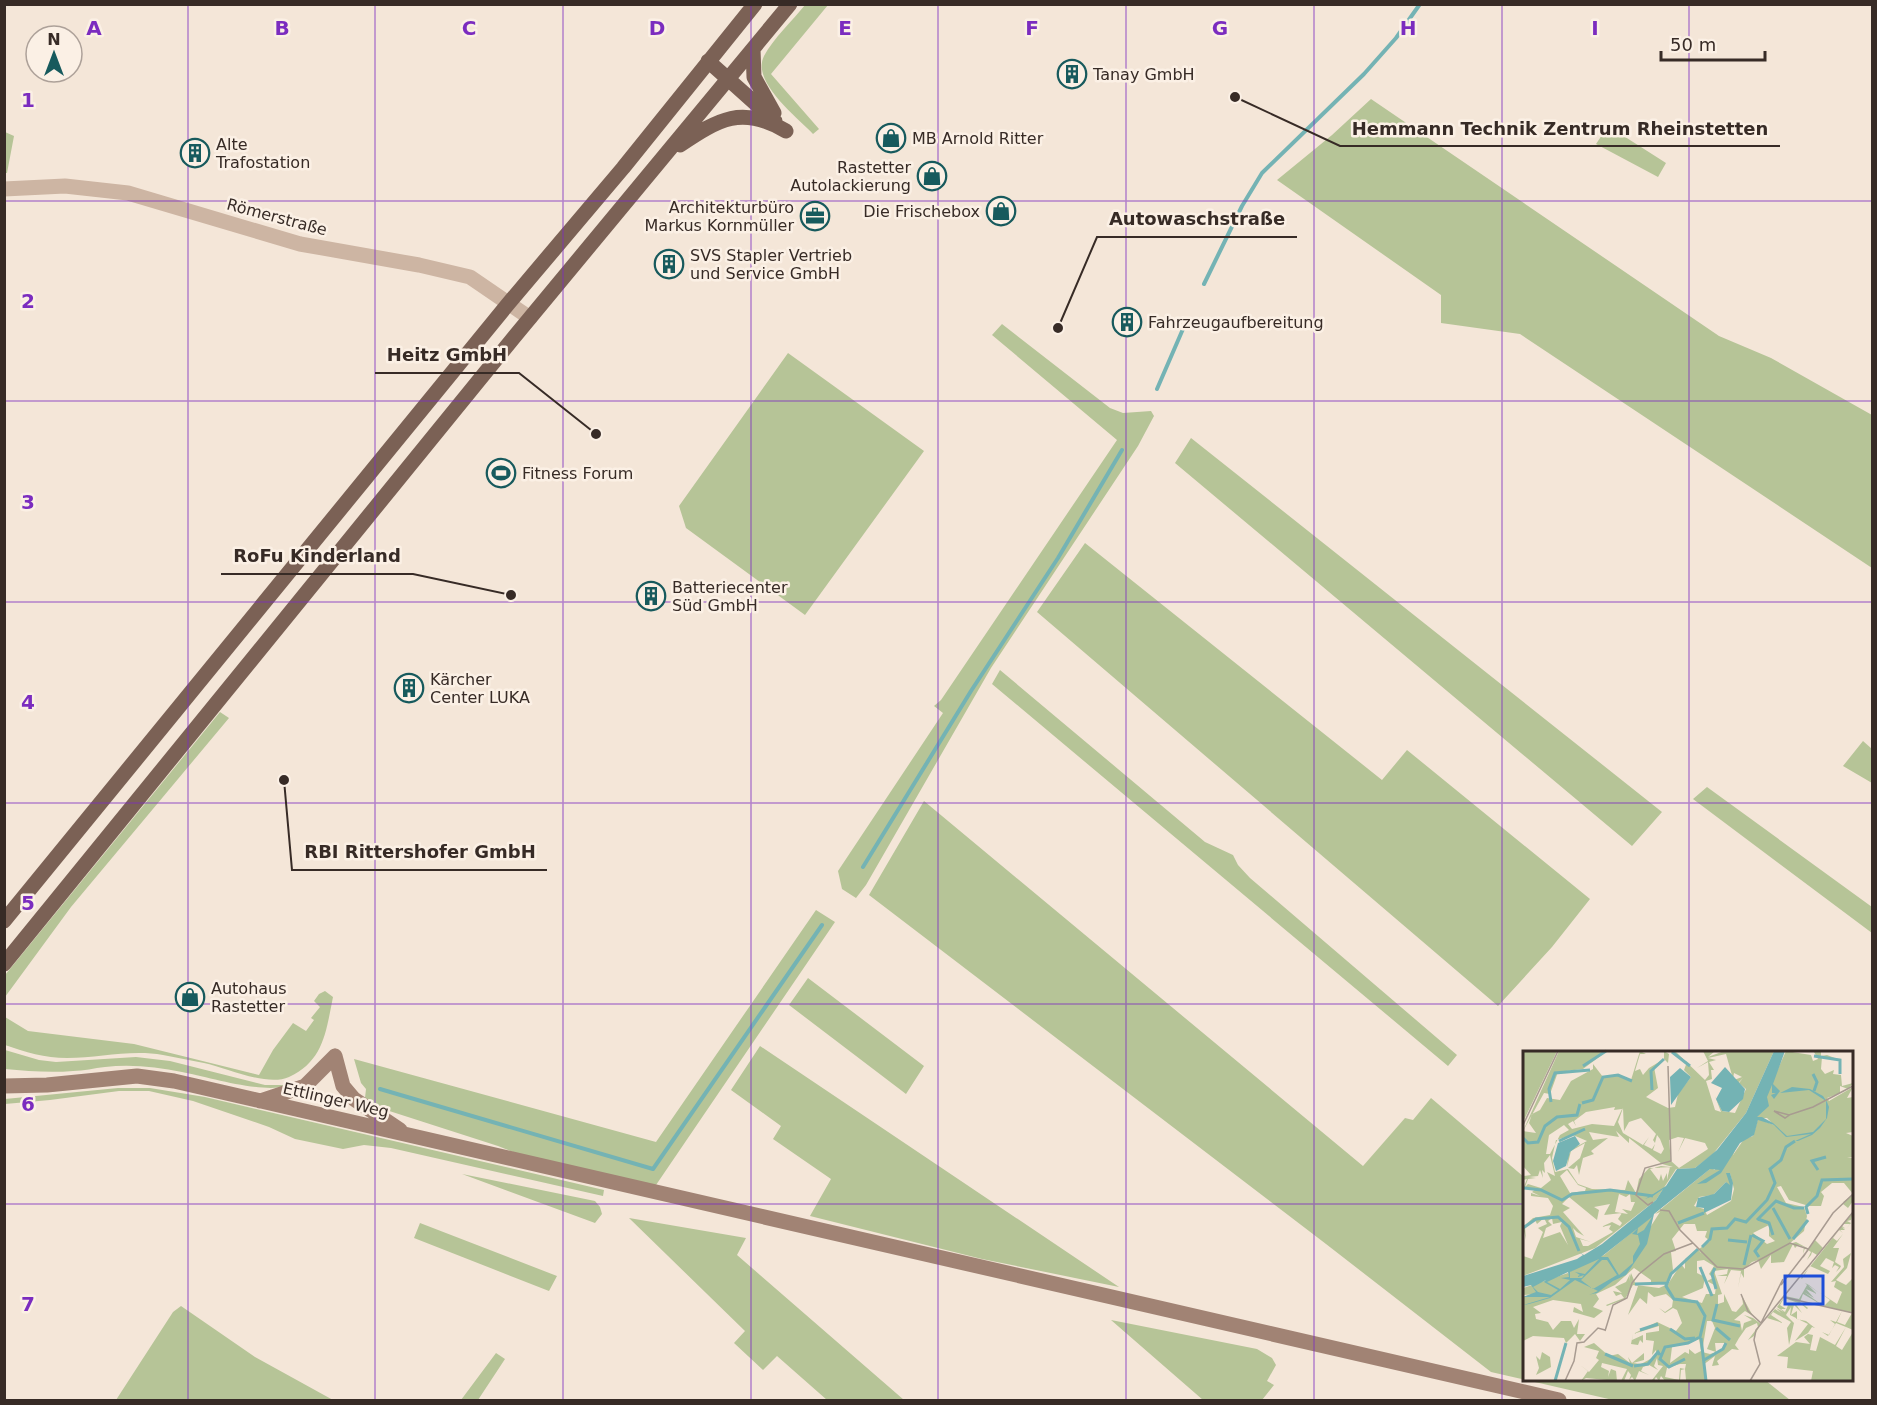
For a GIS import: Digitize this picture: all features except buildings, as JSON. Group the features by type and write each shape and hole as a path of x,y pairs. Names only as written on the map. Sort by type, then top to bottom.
{"main road":[{"path":"4,921 755,4"},
{"path":"4,964 530,318 790,4"},
{"path":"753,49 754,77 765,100 786,131"},
{"path":"708,61 786,131"},
{"path":"665,155 709,126 732,117 757,118 786,131"},
{"path":"260,1101 305,1086 335,1056 343,1086 354,1099 410,1136"},
{"name":"Ettlinger Weg","path":"8,1086 137,1076 174,1081 1559,1401"}],"street":[{"name":"Römerstraße","path":"4,189 65,186 128,194 300,244 470,276 530,318"}],"green space":[{"path":"805,5 828,5 771,74 819,129 813,134 787,109 770,88 764,77 762,66 768,50"},
{"path":"1371,99 1719,336 1771,358 1872,415 1872,568 1520,334 1441,323 1441,295 1277,180 1332,135"},
{"path":"1608,126 1666,163 1658,177 1596,144"},
{"path":"5,132 14,136 7,173 5,173"},
{"path":"1002,324 1110,408 1123,413 1151,411 1154,416 1138,446 991,668 866,885 856,898 842,889 838,871 943,713 934,706 941,700 1117,440 992,335"},
{"path":"788,353 924,451 805,615 686,528 679,506"},
{"path":"1191,438 1662,812 1632,846 1175,463"},
{"path":"1085,543 1382,780 1407,750 1590,899 1552,947 1498,1006 1037,612"},
{"path":"1000,670 1205,842 1233,855 1238,865 1250,878 1457,1055 1448,1066 992,684"},
{"path":"220,712 229,718 71,907 5,997 5,975"},
{"path":"1863,741 1872,749 1872,783 1843,766"},
{"path":"1707,787 1872,907 1872,933 1693,799"},
{"path":"924,801 1363,1166 1405,1118 1413,1120 1431,1098 1523,1176 1523,1380 1491,1372 869,895"},
{"path":"816,910 835,922 656,1185 528,1158 380,1108 365,1098 366,1089 361,1083 354,1059 656,1142"},
{"path":"808,978 924,1066 906,1094 789,1005"},
{"path":"325,991 333,997 322,1044 310,1063 289,1077 280,1079 270,1080 247,1076 204,1063 151,1053 59,1058 5,1045 5,1017 28,1031 134,1044 259,1075 273,1050 293,1023 306,1031 314,1020 311,1018 320,1007 314,1001 319,994"},
{"path":"760,1046 1119,1287 982,1259 810,1216 831,1179 773,1139 781,1126 731,1090"},
{"path":"5,1050 39,1060 56,1062 136,1057 170,1061 265,1085 285,1085 298,1081 288,1086 275,1088 259,1087 173,1070 134,1066 56,1072 5,1069"},
{"path":"118,1088 150,1088 205,1097 604,1190 603,1196 391,1148 364,1145 343,1149 295,1139 269,1127 193,1101 149,1091 119,1091 5,1104 5,1099"},
{"path":"462,1174 595,1201 602,1214 595,1223"},
{"path":"629,1218 746,1238 737,1255 904,1400 827,1400 777,1356 763,1370 734,1343 745,1331"},
{"path":"420,1223 557,1276 549,1291 414,1238"},
{"path":"181,1306 255,1357 333,1400 116,1400 173,1312"},
{"path":"1111,1320 1257,1349 1272,1358 1276,1365 1267,1381 1274,1385 1262,1400 1203,1400"},
{"path":"496,1353 505,1359 478,1400 461,1400"},
{"path":"1530,1381 1766,1381 1790,1400 1613,1400"}],"waterway":[{"path":"1204,284 1242,206 1262,173 1364,74 1396,38 1420,4"},
{"path":"1157,389 1186,322"},
{"path":"863,867 971,691 1058,558 1122,450"},
{"path":"380,1089 653,1169 822,925"}],"place":[{"name":"Tanay GmbH","path":"1072,74"},
{"name":"Hemmann Technik Zentrum Rheinstetten","path":"1235,97"},
{"name":"MB Arnold Ritter","path":"891,138"},
{"name":"Alte Trafostation","path":"195,153"},
{"name":"Rastetter Autolackierung","path":"932,176"},
{"name":"Die Frischebox","path":"1001,211"},
{"name":"Architekturbüro Markus Kornmüller","path":"815,216"},
{"name":"SVS Stapler Vertrieb und Service GmbH","path":"669,264"},
{"name":"Fahrzeugaufbereitung","path":"1127,322"},
{"name":"Autowaschstraße","path":"1058,328"},
{"name":"Heitz GmbH","path":"596,434"},
{"name":"Fitness Forum","path":"501,473"},
{"name":"RoFu Kinderland","path":"511,595"},
{"name":"Batteriecenter Süd GmbH","path":"651,596"},
{"name":"Kärcher Center LUKA","path":"409,688"},
{"name":"RBI Rittershofer GmbH","path":"284,780"},
{"name":"Autohaus Rastetter","path":"190,997"}]}
